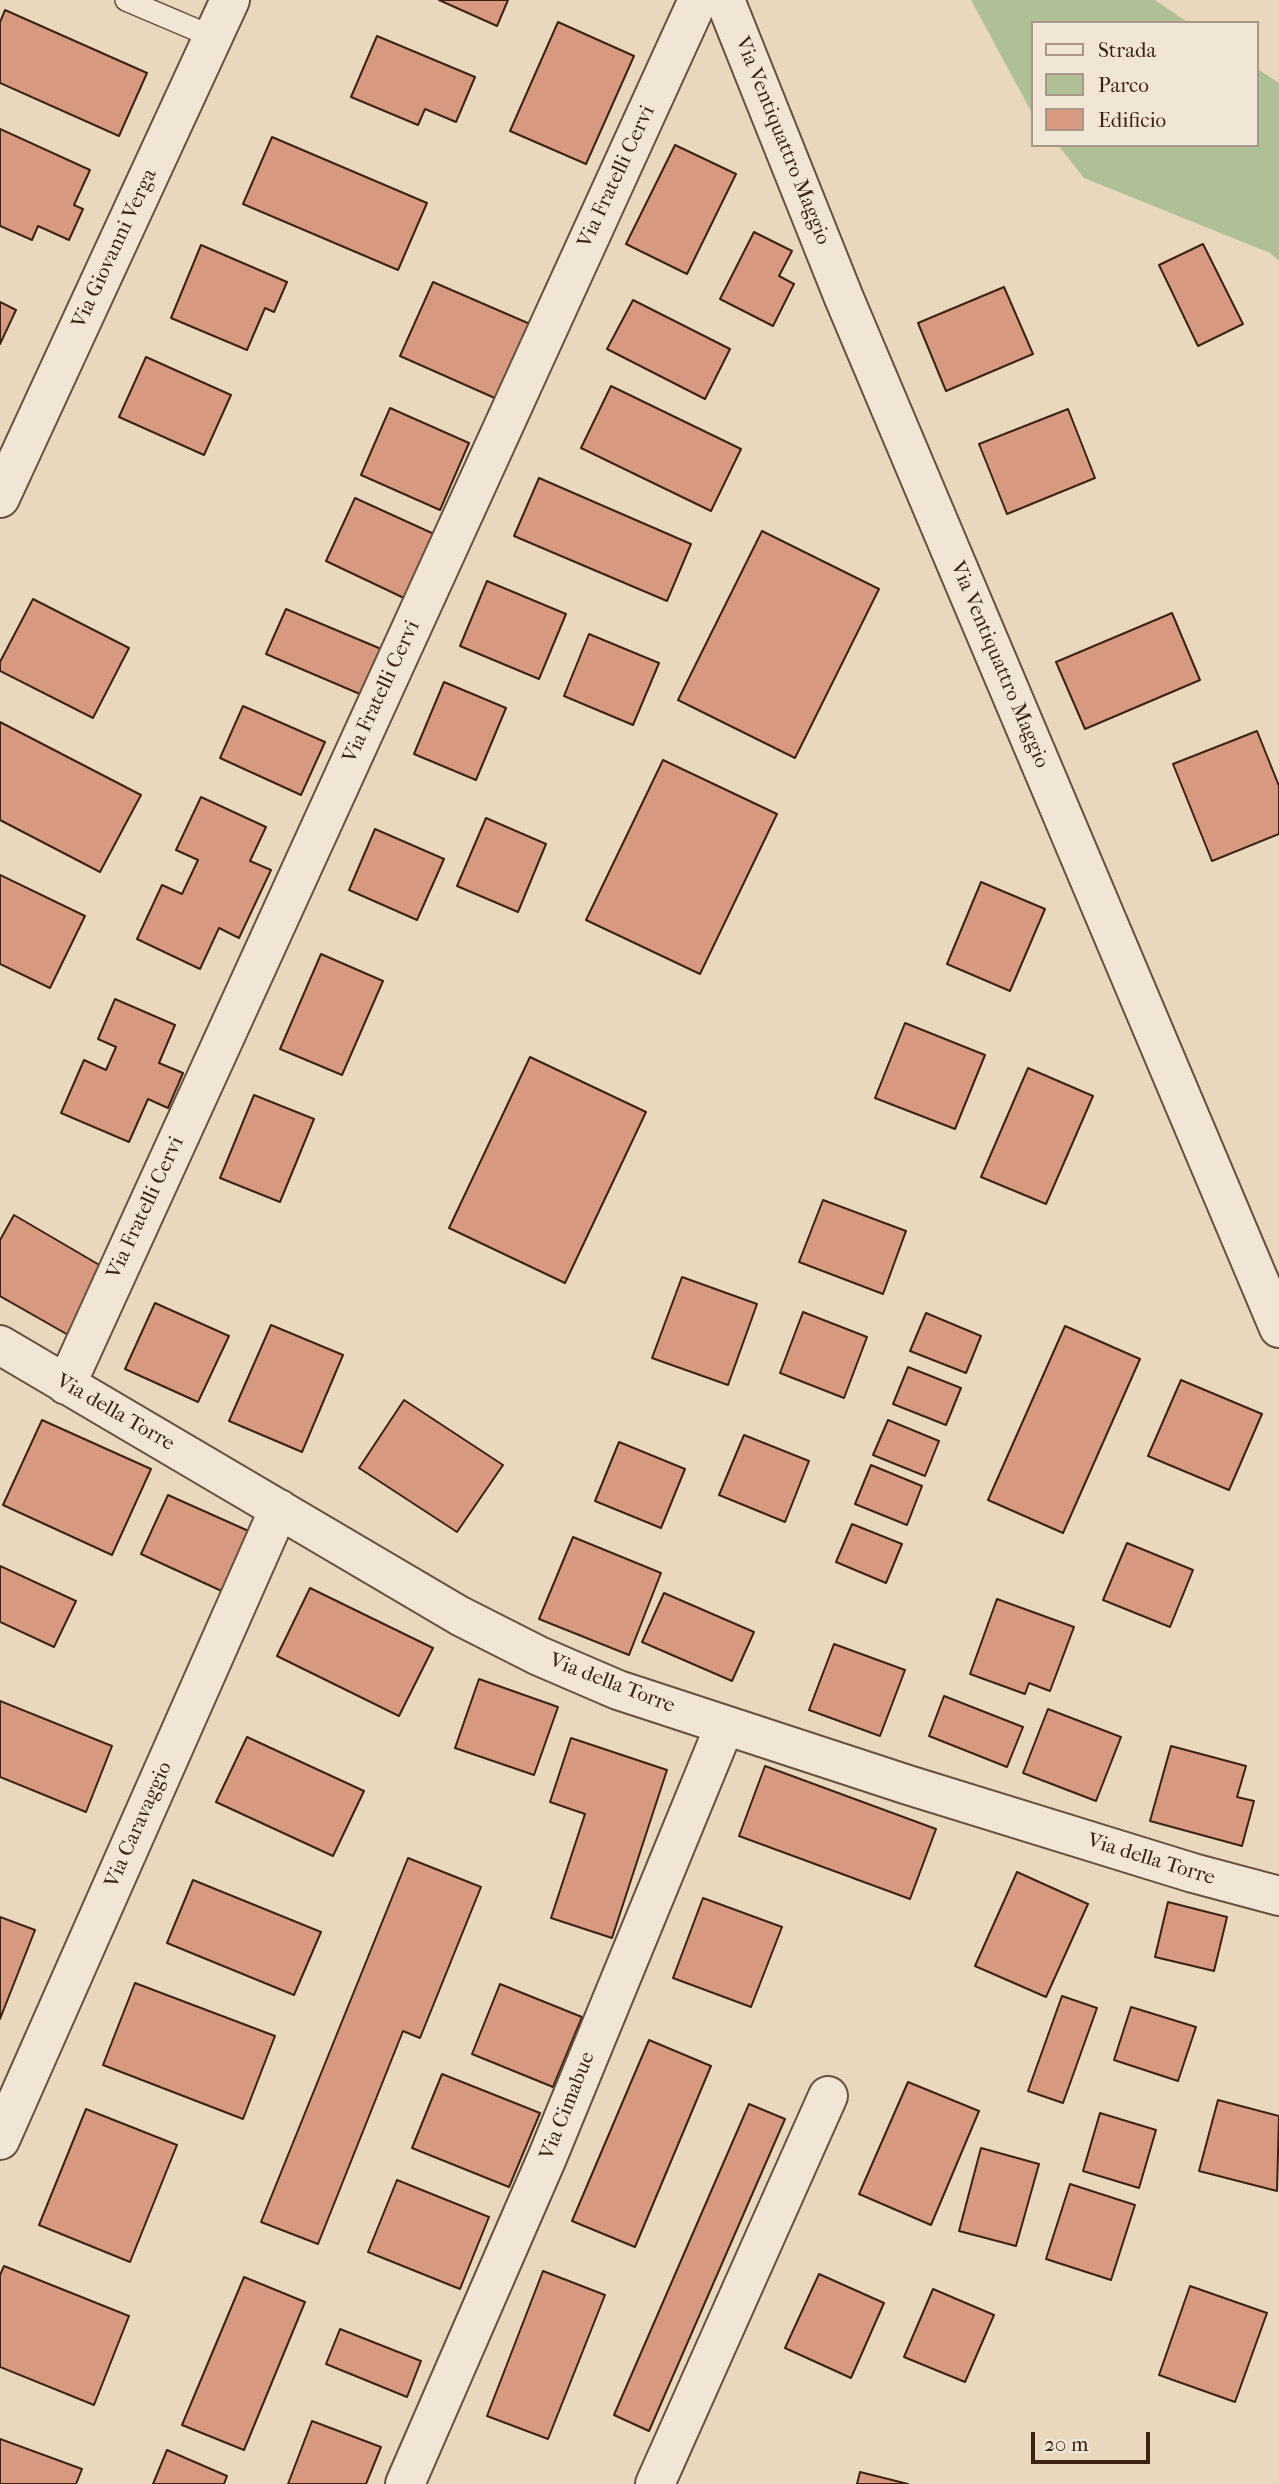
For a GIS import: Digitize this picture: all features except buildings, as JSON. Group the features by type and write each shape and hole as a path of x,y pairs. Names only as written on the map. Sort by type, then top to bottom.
{"street":[{"name":"Via Giovanni Verga","path":"0,498 230,0"},
{"name":"Via Fratelli Cervi","path":"66,1385 698,0"},
{"name":"Via Ventiquattro Maggio","path":"725,0 844,298 1279,1328"},
{"name":"Via della Torre","path":"0,1345 460,1616 539,1656 618,1690 958,1801 1193,1873 1279,1896"},
{"name":"Via Caravaggio","path":"0,2140 279,1509"},
{"name":"Via Cimabue","path":"405,2484 547,2158 725,1725"},
{"path":"655,2484 828,2096"}],"lane":[{"path":"125,0 213,37"}],"green space":[{"path":"971,0 1155,0 1186,21 1030,21 1030,109"},
{"path":"1258,69 1279,83 1279,261 1270,253 1084,178 1060,147 1258,147"}]}
